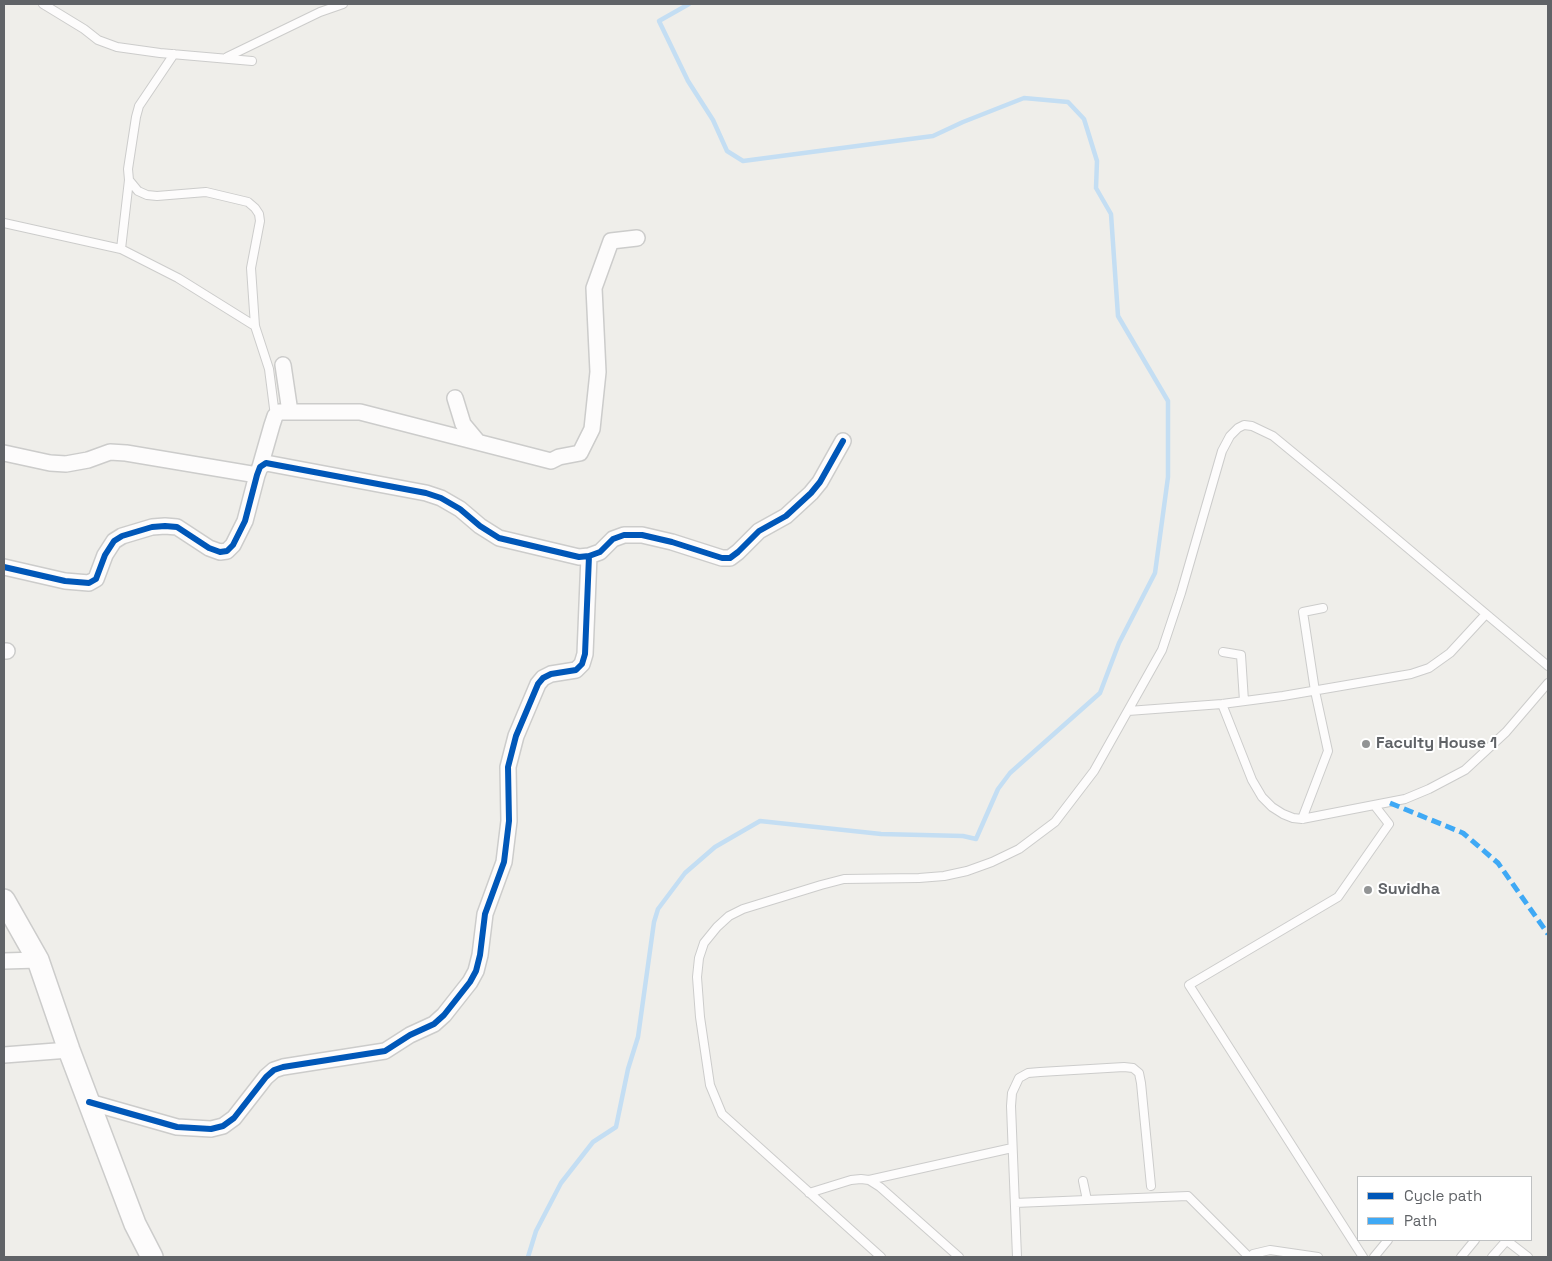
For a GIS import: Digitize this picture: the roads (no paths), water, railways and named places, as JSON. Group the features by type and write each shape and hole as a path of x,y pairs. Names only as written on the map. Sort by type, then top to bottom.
{"street":[{"path":"4,567 64,581 89,584 96,580 105,555 114,541 122,536 166,526 177,527 209,548 220,552 227,551 233,545 245,521 267,439 275,416 280,412 360,412 551,461 559,457 580,454 592,429 598,372 594,288 611,241 637,238"},
{"path":"283,365 290,412"},
{"path":"455,398 463,424 478,442"},
{"path":"259,471 266,462 426,492 460,509 480,526 499,538 579,557 600,552 613,539 624,535 642,535 672,542 722,558 730,558 758,531 786,516 811,493 820,482 843,441"},
{"path":"4,454 50,463 66,464 88,460 110,452 126,453 259,471"},
{"path":"89,1102 177,1127 211,1129 223,1126 234,1118 266,1077 274,1070 385,1051 410,1035 434,1024 444,1015 470,982 476,971 485,914 504,862 509,821 508,767 516,736 538,684 543,678 551,674 576,670 582,664 585,654 589,556"},
{"path":"4,900 38,960 69,1050 135,1224 152,1257"},
{"path":"4,961 38,960"},
{"path":"4,1055 69,1050"}],"lane":[{"path":"43,4 84,29 98,40 117,47 252,61"},
{"path":"225,58 320,12 343,4"},
{"path":"121,249 129,180 128,169 136,116 139,106 174,54"},
{"path":"129,180 138,191 147,195 157,196 206,192 248,202 256,208 260,221 251,268 254,326 269,370 275,416"},
{"path":"4,223 121,249 178,278 254,326"},
{"path":"881,1257 722,1114 710,1085 699,997 697,977 699,958 704,943 716,927 729,916 743,909 821,885 844,880 919,878 944,876 967,871 1019,849 1048,828 1067,809 1094,771 1162,650 1172,623 1222,451 1230,436 1238,428 1244,425 1273,436 1548,666"},
{"path":"1302,819 1328,751 1315,691 1303,612 1323,608"},
{"path":"1128,711 1222,704 1315,691 1412,674 1429,668 1450,653 1486,614"},
{"path":"1223,652 1241,655 1244,701"},
{"path":"1222,704 1252,780 1262,797 1283,814 1302,819 1405,799 1465,770 1506,732 1548,683"},
{"path":"1363,1257 1189,985 1338,897 1389,824 1375,806"},
{"path":"1017,1257 1011,1100 1015,1084 1019,1078 1028,1073 1124,1066 1133,1068 1139,1073 1151,1186"},
{"path":"869,1180 1012,1148"},
{"path":"808,1192 861,1178 869,1180 880,1187 959,1257"},
{"path":"1083,1181 1086,1200"},
{"path":"1015,1203 1188,1196 1250,1257 1253,1254 1270,1250 1318,1257"},
{"path":"1374,1257 1387,1241"},
{"path":"1461,1257 1474,1241"},
{"path":"1492,1257 1506,1241"},
{"path":"1508,1241 1528,1257"}],"waterway":[{"path":"528,1257 536,1231 561,1183 593,1142 616,1127 628,1069 638,1037 654,922 658,909 685,873 715,847 760,821 881,834 963,836 976,839 998,789 1010,773 1100,693 1119,643 1155,573 1168,477 1168,401 1118,316 1111,214 1096,188 1097,161 1084,119 1068,102 1024,98 933,136 743,161 727,151 713,120 688,81 659,21 689,4"}],"place":[{"name":"Faculty House 1","path":"1366,744"},
{"name":"Suvidha","path":"1368,890"}]}
